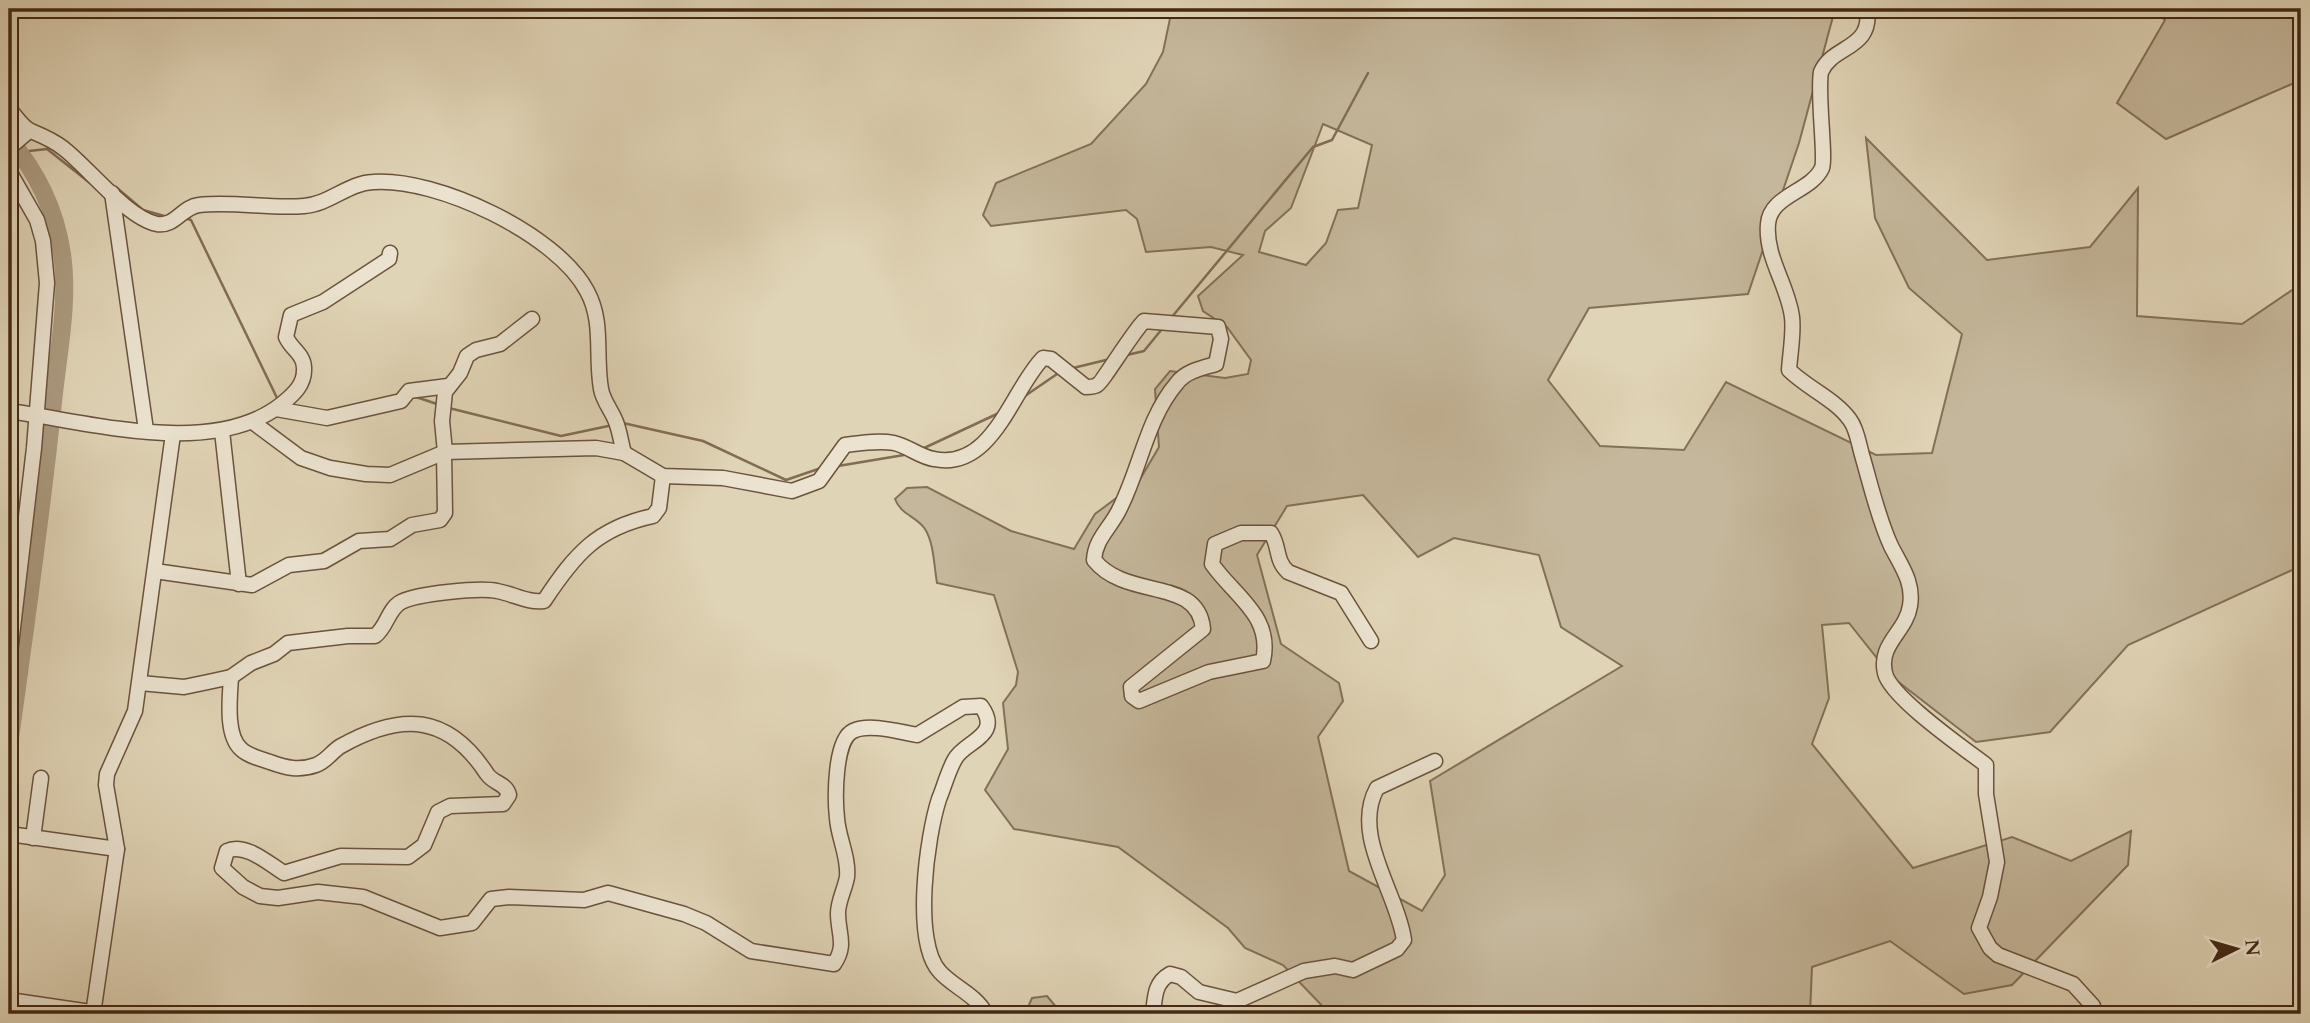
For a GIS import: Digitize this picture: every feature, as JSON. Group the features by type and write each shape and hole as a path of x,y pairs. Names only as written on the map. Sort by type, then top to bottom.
{"street":[{"path":"1867,9 1863,34 1855,44 1824,63 1821,72 1821,170 1808,186 1795,191 1774,208 1768,221 1769,248 1792,317 1789,370 1797,380 1832,403 1851,421 1878,510 1892,547 1907,573 1910,605 1904,622 1887,645 1885,674 1892,686 1932,724 1986,765 1986,794 1997,862 1979,928 1990,948 1998,955 2073,984 2092,1006 2092,1014"},
{"path":"9,109 29,131 43,135 63,148 111,193 144,218 162,225 174,221 195,205 313,205 355,186 374,181 400,183 445,193 491,213 561,257 587,291 598,321 602,394 617,424 624,453"},
{"path":"9,148 29,131"},
{"path":"9,171 37,220 45,251 47,295 37,415 9,662"},
{"path":"111,193 146,430"},
{"path":"9,411 173,434 222,431 254,424 295,392 303,377 303,359 286,337 291,315 318,305 361,276 379,268 389,259 390,253"},
{"path":"155,571 239,584 257,583 293,564 324,561 359,541 390,539 410,526 442,519 445,513 442,416 448,386 460,373 470,354 500,344 533,319"},
{"path":"254,424 301,458 344,471 386,476 444,452 596,448 624,453 663,476 723,478 792,491 819,481 845,445 895,443 934,459 960,458 978,447 992,433 1043,358 1051,359 1086,387 1096,387 1104,379 1132,333 1144,321 1218,327 1221,339 1216,364 1188,373 1177,383 1157,417 1118,513 1095,547 1094,560 1105,573 1155,590 1180,595 1197,606 1202,616 1203,629 1140,677 1131,687 1132,696 1139,701 1209,672 1263,660 1265,634 1260,621 1228,587 1212,564 1215,544 1241,533 1271,533 1282,566 1288,572 1341,593 1371,641"},
{"path":"276,409 327,418 401,401 409,391 448,386"},
{"path":"222,431 239,584"},
{"path":"9,1000 97,1014 117,849 106,785 107,774 135,711 173,434"},
{"path":"140,683 184,687 231,677 251,663 274,654 288,643 348,636 375,636 386,625 395,607 407,600 486,590 534,602 544,601 583,548 632,521 653,516 659,508 663,476"},
{"path":"231,677 233,734 243,751 289,769 308,767 324,761 343,745 395,725 418,723 440,729 470,750 490,778 507,788 509,795 503,804 450,806 438,812 424,845 408,857 341,856 284,873 253,854 232,848 226,851 222,867 243,887 260,896 278,898 318,892 363,897 440,928 472,923 491,899 509,897 584,900 608,893 684,914 706,923 751,951 834,964 843,943 837,912 847,875 836,819 837,773 839,752 848,735 854,730 883,730 917,735 963,707 981,706 986,712 987,728 982,736 955,757 934,816 924,891 931,959 939,971 978,999 986,1014"},
{"path":"1153,1014 1156,988 1162,978 1170,974 1181,977 1199,992 1237,1001 1304,971 1335,966 1353,970 1397,949 1404,940 1401,920 1372,844 1369,810 1377,788 1435,761"},
{"path":"33,838 41,778"},
{"path":"9,834 117,849"}],"shaded area":[{"path":"1172,9 1835,9 1799,143 1748,294 1589,308 1548,380 1600,446 1684,450 1726,382 1876,455 1932,453 1962,334 1909,288 1875,218 1866,138 1987,260 2090,247 2138,188 2137,316 2242,324 2301,284 2301,566 2128,645 2050,732 1976,742 1892,677 1849,623 1822,625 1829,698 1812,744 1913,868 2012,837 2071,861 2131,831 2128,865 2012,985 1964,994 1890,941 1812,967 1810,1014 1330,1014 1283,965 1245,948 1228,928 1118,847 1014,829 985,790 1008,749 1003,703 1016,685 1018,672 994,595 937,583 932,548 925,529 901,509 895,499 907,488 927,487 1011,531 1074,549 1095,514 1139,481 1159,447 1155,389 1170,371 1225,378 1248,374 1251,360 1227,327 1203,311 1198,296 1243,255 1211,247 1146,252 1137,219 1126,210 991,226 983,215 996,183 1091,144 1146,84 1163,52","holes":["1323,124 1372,145 1358,208 1338,210 1326,243 1306,265 1259,252 1265,231 1291,208","1363,495 1418,557 1454,538 1539,555 1561,627 1622,666 1430,781 1445,875 1422,911 1349,871 1318,737 1343,701 1339,683 1281,644 1257,555 1287,506"]},
{"path":"2153,9 2301,9 2301,80 2166,139 2117,103 2165,20"},
{"path":"1047,996 1062,1014 1025,1014 1032,998"}],"waterway":[{"path":"1171,318 1313,147 1332,140 1368,73"},
{"path":"9,140 44,193 59,238 64,272 62,328 9,745"},
{"path":"20,152 47,149 90,183"},
{"path":"117,188 143,210 168,217"},
{"path":"185,218 191,220 278,400"},
{"path":"1127,355 1144,351 1162,329"},
{"path":"1073,368 1110,359"},
{"path":"1022,398 1060,372"},
{"path":"345,407 400,395"},
{"path":"416,397 440,405"},
{"path":"449,408 561,436 613,425"},
{"path":"922,449 999,413"},
{"path":"623,423 703,441 786,480 821,468"},
{"path":"838,466 910,454"}]}
